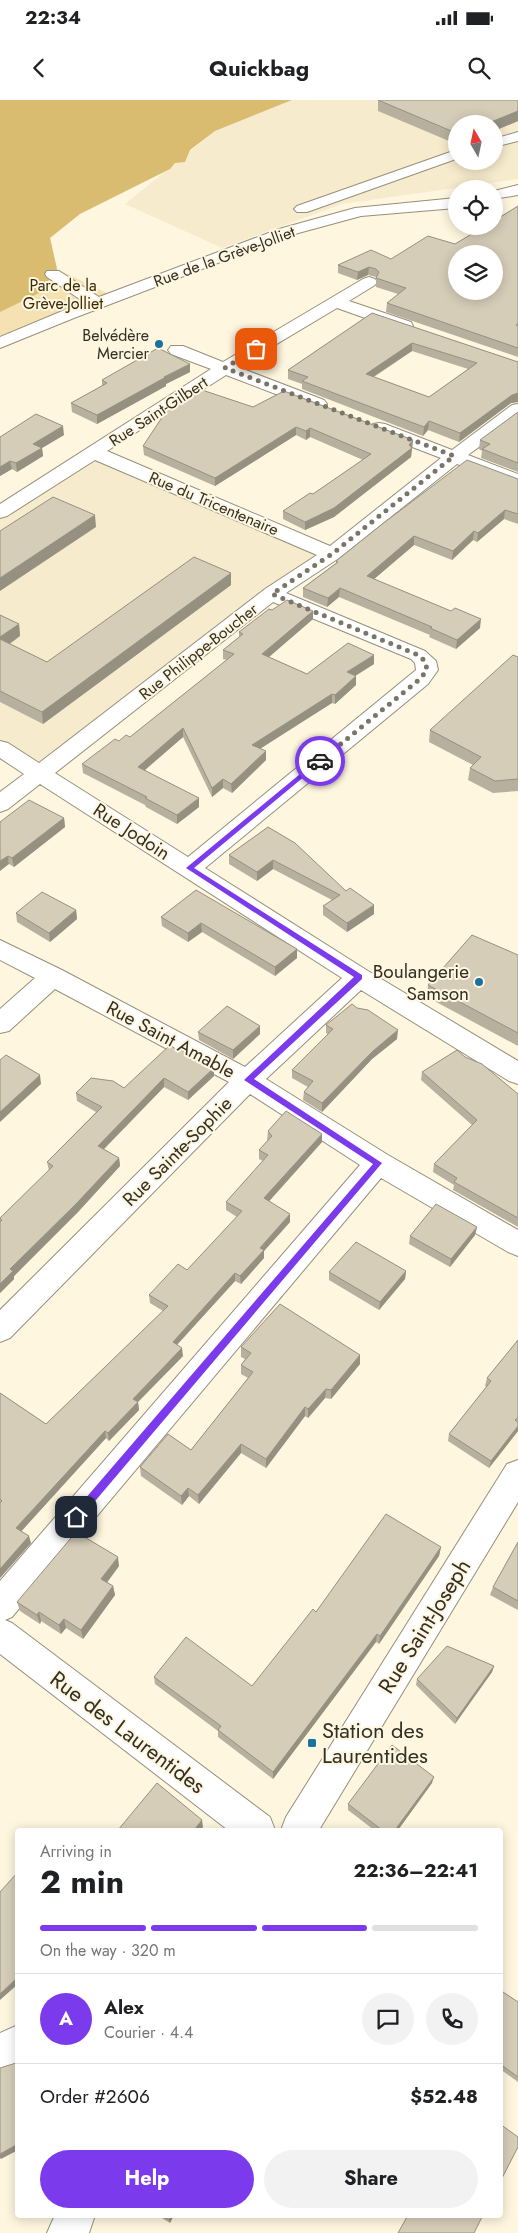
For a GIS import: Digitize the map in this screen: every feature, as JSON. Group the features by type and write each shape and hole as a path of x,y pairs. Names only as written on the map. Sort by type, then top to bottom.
{"street":[{"path":"503,140 518,136"},
{"path":"284,216 448,157"},
{"path":"503,193 518,190"},
{"name":"Rue de la Grève-Jolliet","path":"0,343 97,303 229,253 342,215 360,211 448,204"},
{"path":"53,274 97,303"},
{"name":"Rue Saint-Gilbert","path":"0,512 95,453 225,368 369,282"},
{"path":"336,302 418,330"},
{"path":"177,350 335,411"},
{"name":"Rue Philippe-Boucher","path":"0,804 272,594 332,554 454,456 518,409"},
{"path":"362,421 518,481"},
{"name":"Rue du Tricentenaire","path":"95,453 332,554"},
{"path":"189,868 420,679 427,670 425,661 418,655 272,594"},
{"name":"Rue Jodoin","path":"0,748 359,977 518,1074"},
{"name":"Rue Saint Amable","path":"0,949 248,1080 378,1163 518,1244"},
{"path":"0,1024 53,976"},
{"name":"Rue Sainte-Sophie","path":"0,1329 248,1080 359,977"},
{"path":"0,1606 378,1163"},
{"name":"Rue Saint-Joseph","path":"300,1828 518,1474"},
{"name":"Rue des Laurentides","path":"0,1634 254,1828"},
{"path":"0,2054 15,2046"},
{"path":"68,2233 74,2218"}],"shaded area":[{"path":"0,100 292,100 215,131 190,150 185,162 175,163 170,169 80,214 50,238 57,269 39,293 0,312"},
{"path":"292,100 518,100 518,179 503,181 448,180 448,189 342,204 222,248 125,204 215,131"},
{"path":"95,453 332,554 41,773 0,748 0,512"}],"green space":[{"name":"Parc de la Grève-Jolliet","path":"50,238 57,269 113,296 0,343 0,247"}],"building":[{"path":"378,100 518,100 518,111 503,117 503,115 448,115 448,130"},
{"path":"518,206 518,324 516,325 518,326 518,348 387,303 406,288 376,278 379,272 376,269 369,267 358,272 338,265 371,250 391,259 428,236 455,244 470,235 503,235 503,215"},
{"path":"372,313 518,362 518,393 512,395 460,433 429,421 424,427 302,381 308,377 288,370","holes":["412,343 477,363 429,397 366,374"]},
{"path":"158,348 190,364 97,415 71,403 107,383 102,380"},
{"path":"196,388 253,407 284,391 413,440 409,445 412,448 334,508 305,522 283,511 310,493 313,494 371,454 310,428 306,431 296,427 215,478 143,446 171,404"},
{"path":"518,412 518,463 482,449 490,444 480,440"},
{"path":"36,414 63,426 33,444 42,448 16,463 10,461 0,467 0,437"},
{"path":"467,460 518,479 518,514 505,510 478,533 474,531 453,551 414,536 367,576 451,611 455,608 481,619 457,640 430,628 432,627 340,588 328,598 303,588 338,562 336,561 381,525"},
{"path":"53,497 95,515 0,578 0,531"},
{"path":"194,557 231,573 42,712 0,691 0,639 47,662"},
{"path":"287,600 313,611 262,654 307,674 348,643 374,655 347,672 356,676 335,695 332,694 252,745 266,751 231,784 223,779 212,788 183,728 138,767 199,798 177,815 145,798 147,797 82,764 115,739 119,741 126,735 130,737 234,654 223,650 243,634 239,632 269,609 272,610"},
{"path":"0,615 19,624 0,637"},
{"path":"513,655 518,657 518,779 495,781 470,768 481,757 430,730"},
{"path":"29,800 64,818 12,858 8,856 0,861 0,822"},
{"path":"268,827 295,843 346,891 350,888 374,905 347,923 323,906 340,895 273,860 257,872 229,855"},
{"path":"196,890 297,949 275,967 201,923 188,933 161,917"},
{"path":"42,892 76,910 49,933 16,913"},
{"name":"Boulangerie Samson","path":"472,935 518,955 518,1033 428,985"},
{"path":"352,1004 357,1008 368,1010 398,1030 373,1051 322,1103 304,1092 313,1081 292,1070 333,1029 326,1025"},
{"path":"227,1006 260,1026 233,1050 198,1032"},
{"path":"170,1045 214,1068 188,1092 164,1078 98,1146 119,1158 76,1204 10,1269 13,1271 0,1284 0,1222 2,1220 0,1218 53,1166 47,1162 102,1107 76,1093 91,1078 113,1081 124,1088"},
{"path":"457,1050 465,1057 482,1064 518,1094 518,1218 454,1182 457,1178 434,1164 477,1120 422,1072"},
{"path":"6,1055 40,1075 0,1112 0,1060"},
{"path":"286,1111 322,1134 264,1198 290,1214 260,1248 264,1250 240,1276 235,1273 173,1342 182,1348 133,1399 138,1402 108,1433 105,1431 16,1528 29,1536 0,1569 0,1503 2,1501 0,1499 0,1393 46,1424 168,1306 149,1295 178,1264 187,1270 242,1211 226,1202 268,1155 259,1150 272,1136 268,1131"},
{"path":"436,1204 477,1227 451,1259 410,1236"},
{"path":"356,1242 406,1271 380,1302 329,1272"},
{"path":"280,1304 360,1355 331,1390 326,1389 308,1409 305,1407 266,1459 241,1444 198,1495 188,1488 181,1496 140,1467 168,1434 191,1450 253,1372 241,1365 251,1353 241,1347"},
{"path":"518,1340 518,1417 515,1420 518,1422 518,1426 491,1461 449,1434 491,1381 487,1378"},
{"path":"386,1514 441,1547 380,1636 377,1634 273,1772 218,1730 221,1726 154,1677 186,1637 252,1686 313,1609 316,1612"},
{"path":"76,1532 118,1557 101,1579 113,1586 81,1630 64,1619 59,1625 39,1612 37,1615 17,1602"},
{"path":"518,1542 518,1601 493,1587"},
{"path":"447,1646 494,1666 457,1718 417,1679"},
{"path":"392,1745 434,1777 396,1828 379,1828 348,1804"},
{"path":"157,1783 202,1820 196,1828 120,1828"},
{"path":"15,1875 15,1980 0,1994 0,1892"},
{"path":"503,1992 518,2002 518,2077 503,2066"},
{"path":"15,2063 15,2146 0,2154 0,2068"},
{"path":"503,2126 518,2137 518,2147 503,2176"},
{"path":"406,2218 482,2218 474,2233 398,2233"}],"way so far":[{"path":"256,349 225,368 454,456 332,554 272,594 418,655 425,661 427,670 420,679 320,761"}],"place":[{"name":"Belvédère Mercier","path":"159,344"},
{"name":"Boulangerie Samson","path":"479,982"},
{"name":"Station des Laurentides","path":"312,1743"}],"route":[{"path":"76,1517 378,1163 248,1080 359,977 189,868 320,761"}]}
